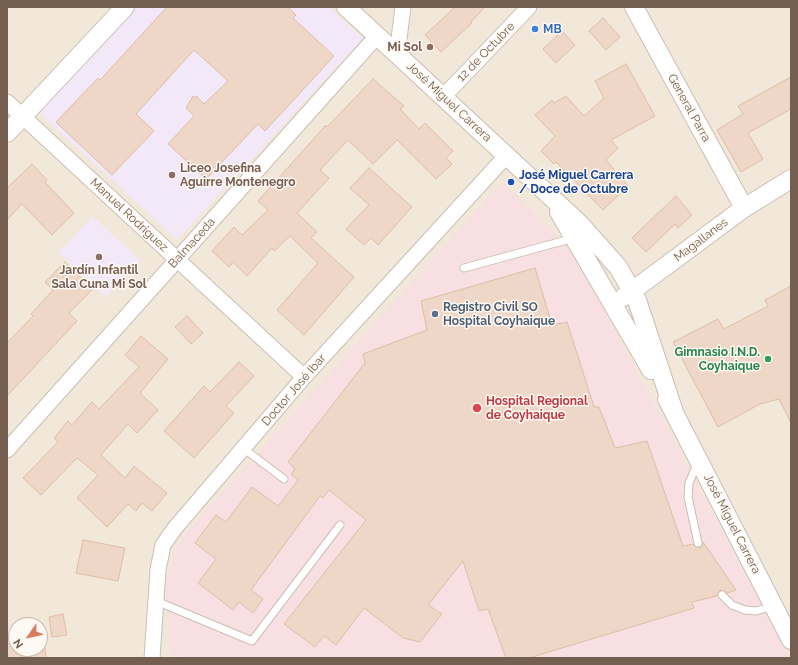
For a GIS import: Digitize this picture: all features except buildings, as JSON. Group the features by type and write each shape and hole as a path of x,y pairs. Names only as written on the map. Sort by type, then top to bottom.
{"street":[{"path":"7,133 125,7"},
{"name":"José Miguel Carrera","path":"346,7 507,155 604,250 618,267 632,291 673,409"},
{"path":"398,55 403,7"},
{"name":"12 de Octubre","path":"443,97 529,7"},
{"name":"General Parra","path":"634,7 744,208"},
{"name":"Balmaceda","path":"7,450 377,36"},
{"name":"Manuel Rodríguez","path":"7,102 304,377"},
{"name":"Doctor José Ibar","path":"152,658 155,601 163,545 175,528 304,377 507,155"},
{"name":"Magallanes","path":"614,304 744,208 791,179"},
{"name":"José Miguel Carrera","path":"551,198 614,304 673,409 791,640"}],"lane":[{"path":"464,268 574,238"},
{"path":"243,448 284,479"},
{"path":"698,543 688,497 689,483 699,460"},
{"path":"155,601 252,641 340,525"},
{"path":"722,595 732,605 745,610 756,612 773,606"}],"shaded area":[{"path":"7,7 791,7 791,658 7,658"},
{"name":"Liceo Josefina Aguirre Montenegro","path":"135,7 329,7 363,38 177,240 36,110"},
{"name":"Hospital Regional de Coyhaique","path":"502,182 571,248 790,658 186,658 170,655 165,585 173,554 186,533"},
{"name":"Jardín Infantil Sala Cuna Mi Sol","path":"92,216 140,260 106,297 58,253"}],"place":[{"name":"MB","path":"535,29"},
{"name":"Mi Sol","path":"430,47"},
{"name":"Liceo Josefina Aguirre Montenegro","path":"172,175"},
{"name":"José Miguel Carrera / Doce de Octubre","path":"511,182"},
{"name":"Jardín Infantil Sala Cuna Mi Sol","path":"99,257"},
{"name":"Registro Civil SO Hospital Coyhaique","path":"435,314"},
{"name":"Gimnasio I.N.D. Coyhaique","path":"768,359"},
{"name":"Hospital Regional de Coyhaique","path":"477,408"}]}
